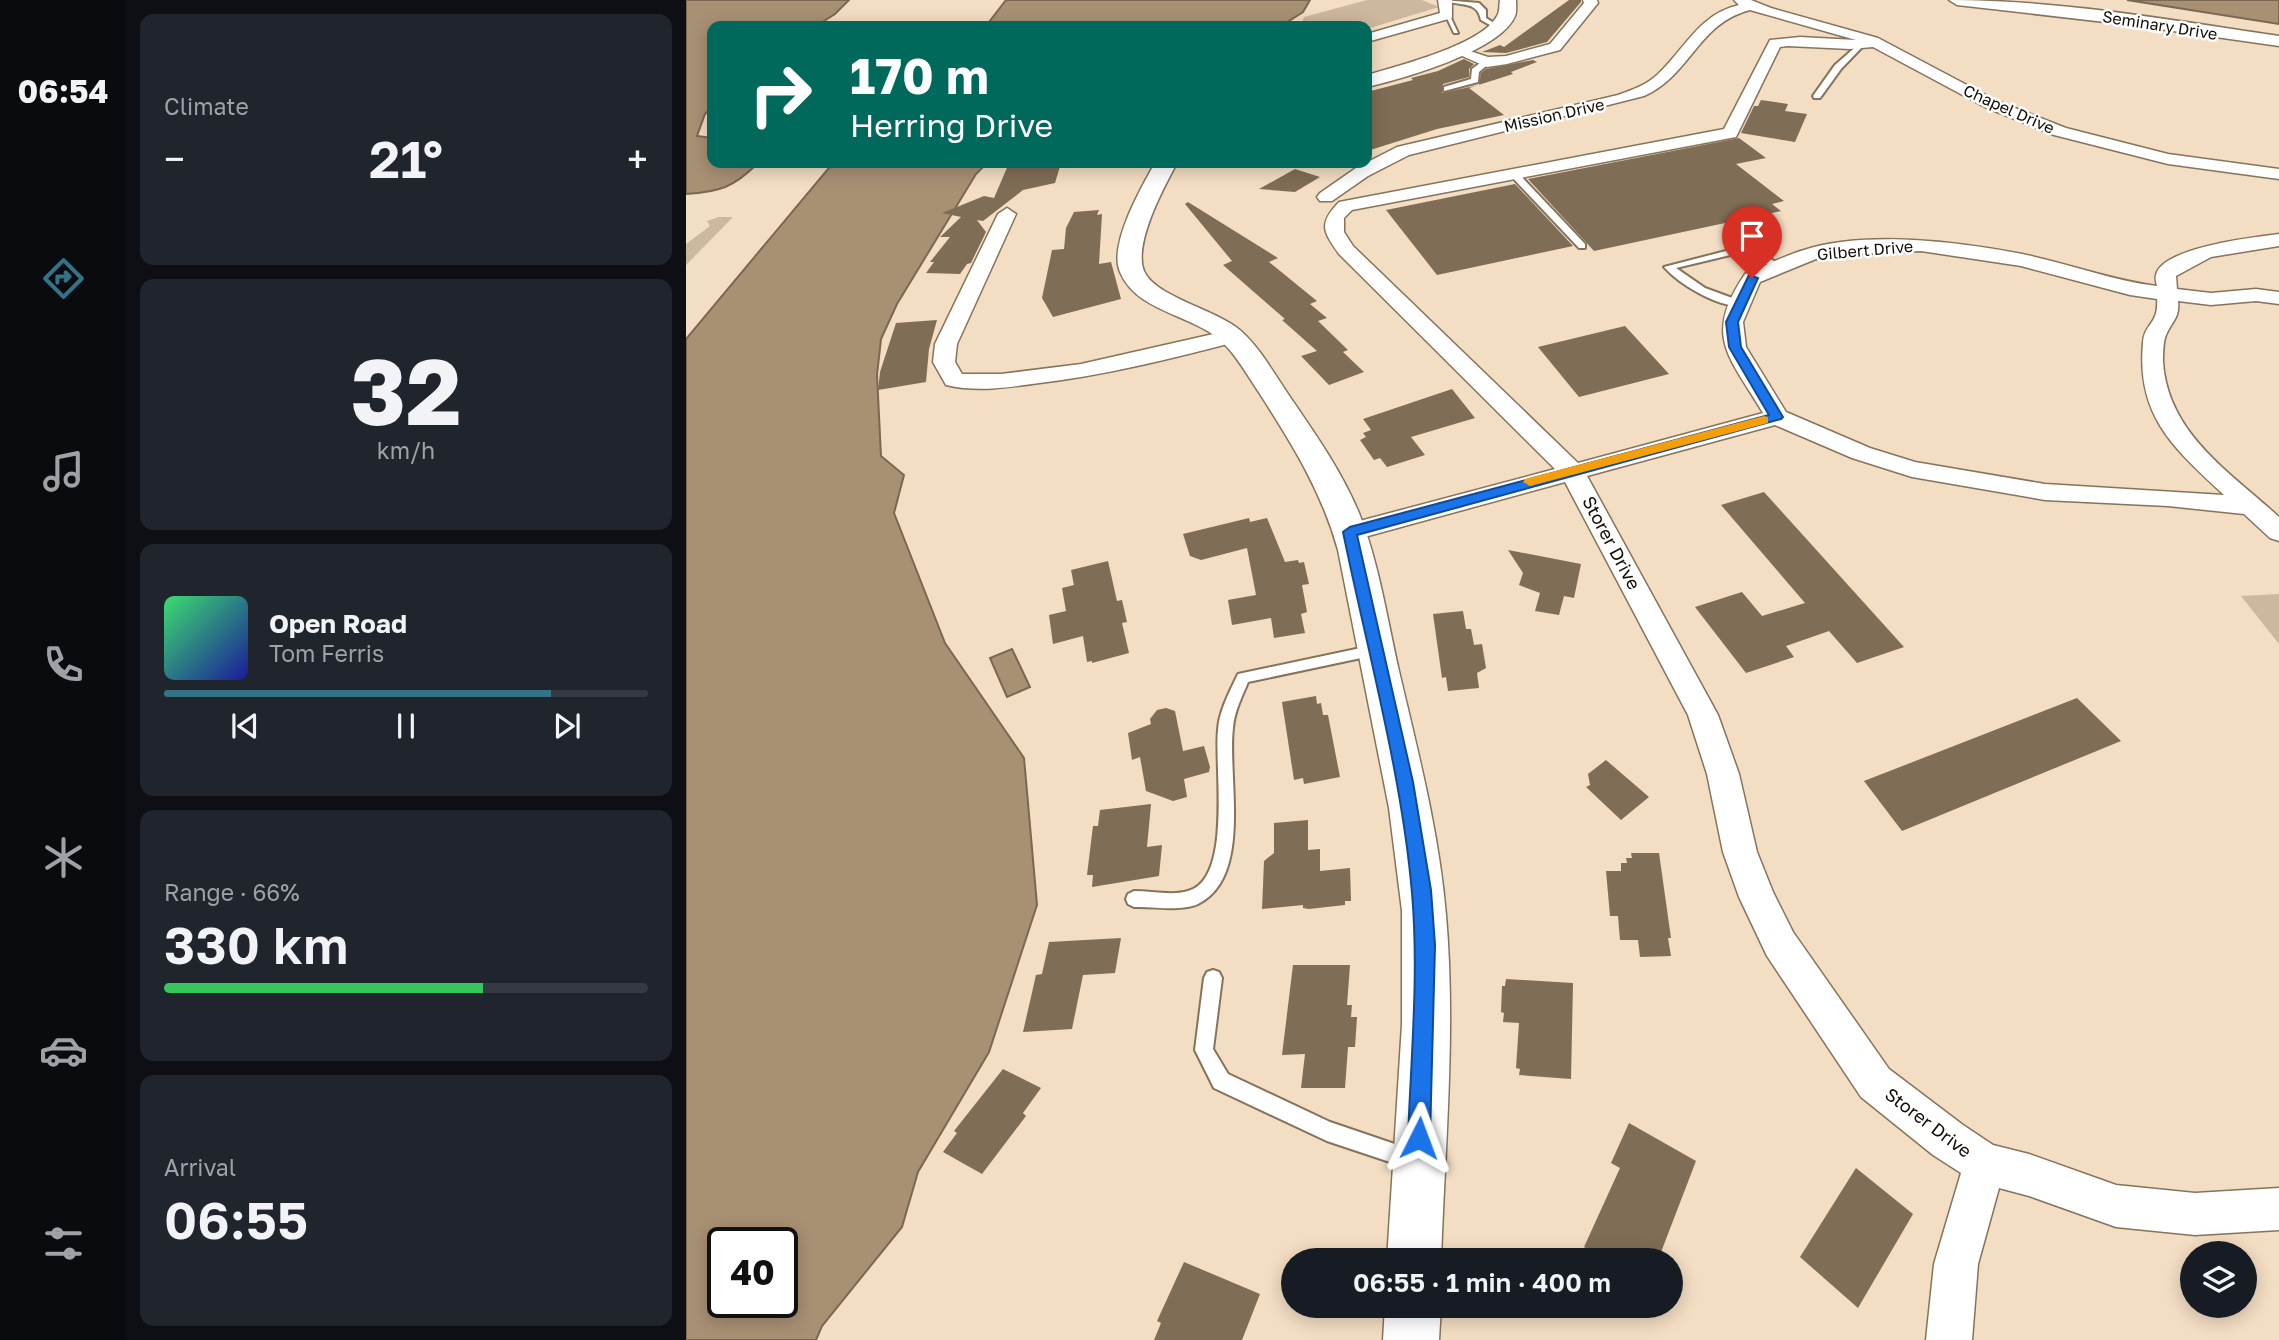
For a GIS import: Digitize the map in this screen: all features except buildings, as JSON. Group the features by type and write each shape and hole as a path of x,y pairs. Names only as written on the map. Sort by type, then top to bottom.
{"street":[{"path":"1372,79 1458,51 1499,28 1508,15 1508,0"},
{"path":"1458,51 1488,62 1507,61 1555,47 1591,3 1590,0"},
{"name":"Seminary Drive","path":"1957,0 2121,19 2277,43"},
{"name":"Chapel Drive","path":"1746,3 1770,14 1837,28 1990,104 2060,132 2171,158 2279,174"},
{"name":"Mission Drive","path":"1372,167 1403,151 1623,99 1642,92 1662,79 1714,18 1746,3"},
{"path":"1372,36 1446,5"},
{"name":"Storer Drive","path":"1868,43 1793,39 1775,43 1730,133 1346,206 1335,217 1335,232 1346,250 1572,471 1703,715 1723,774 1740,852 1757,897 1780,944 1875,1083 1948,1140 1985,1164 2029,1175 2116,1206 2195,1214 2279,1209"},
{"path":"1164,168 1132,243 1129,260 1131,270 1145,288 1208,319 1231,336 1328,478 1350,532 1404,782 1422,890 1426,945 1414,1248"},
{"name":"Mission Drive","path":"1326,197 1370,168"},
{"path":"1007,214 946,344 944,362 954,380 976,384 1079,373 1136,362 1231,336"},
{"path":"2279,240 2212,251 2176,264 2166,274 2169,314 2154,336 2152,361 2158,399 2180,440 2279,532"},
{"name":"Gilbert Drive","path":"1777,417 1735,347 1732,322 1752,278 1811,254 1837,249 1921,245 2022,260 2130,289 2211,299 2256,295 2279,298"},
{"path":"1350,532 1777,417 1861,453 1912,469 2045,492 2168,498 2249,506"},
{"path":"1949,1340 1956,1264 1985,1164"},
{"path":"1411,1340 1412,1318"}],"lane":[{"path":"1456,32 1446,5 1477,4 1483,10 1483,19 1499,28"},
{"path":"1817,96 1838,66 1868,43"},
{"path":"1447,89 1475,80 1475,71 1488,62"},
{"path":"1514,174 1581,246"},
{"path":"1740,304 1707,294 1683,281 1669,267 1749,248 1777,267"},
{"path":"1134,899 1195,898 1216,880 1227,840 1225,726 1243,678 1376,649"},
{"path":"1213,978 1205,1050 1221,1081 1327,1131 1418,1161"}],"shaded area":[{"path":"686,0 849,0 824,21 707,21 707,112 697,136 707,137 707,168 752,168 726,187 686,194"},
{"path":"1006,0 1310,0 1303,12 1289,21 990,21"},
{"path":"1367,0 1422,0 1439,7 1372,27 1372,21 1302,21 1304,17"},
{"path":"2127,0 2279,0 2279,24"},
{"path":"829,168 982,168 897,304 881,339 877,375 881,456 904,475 894,513 945,643 1024,758 1037,905 989,1052 918,1172 902,1227 822,1326 816,1340 686,1340 686,339"},
{"path":"719,217 733,217 686,265 686,244 710,226 707,221"},
{"path":"2279,594 2279,644 2241,596"},
{"path":"1012,649 1030,687 1007,697 990,658"}],"slow traffic":[{"path":"1530,482 1764,420"}],"route":[{"path":"1419,1138 1426,945 1422,890 1404,782 1350,532 1777,417 1735,347 1732,322 1752,278"}]}
